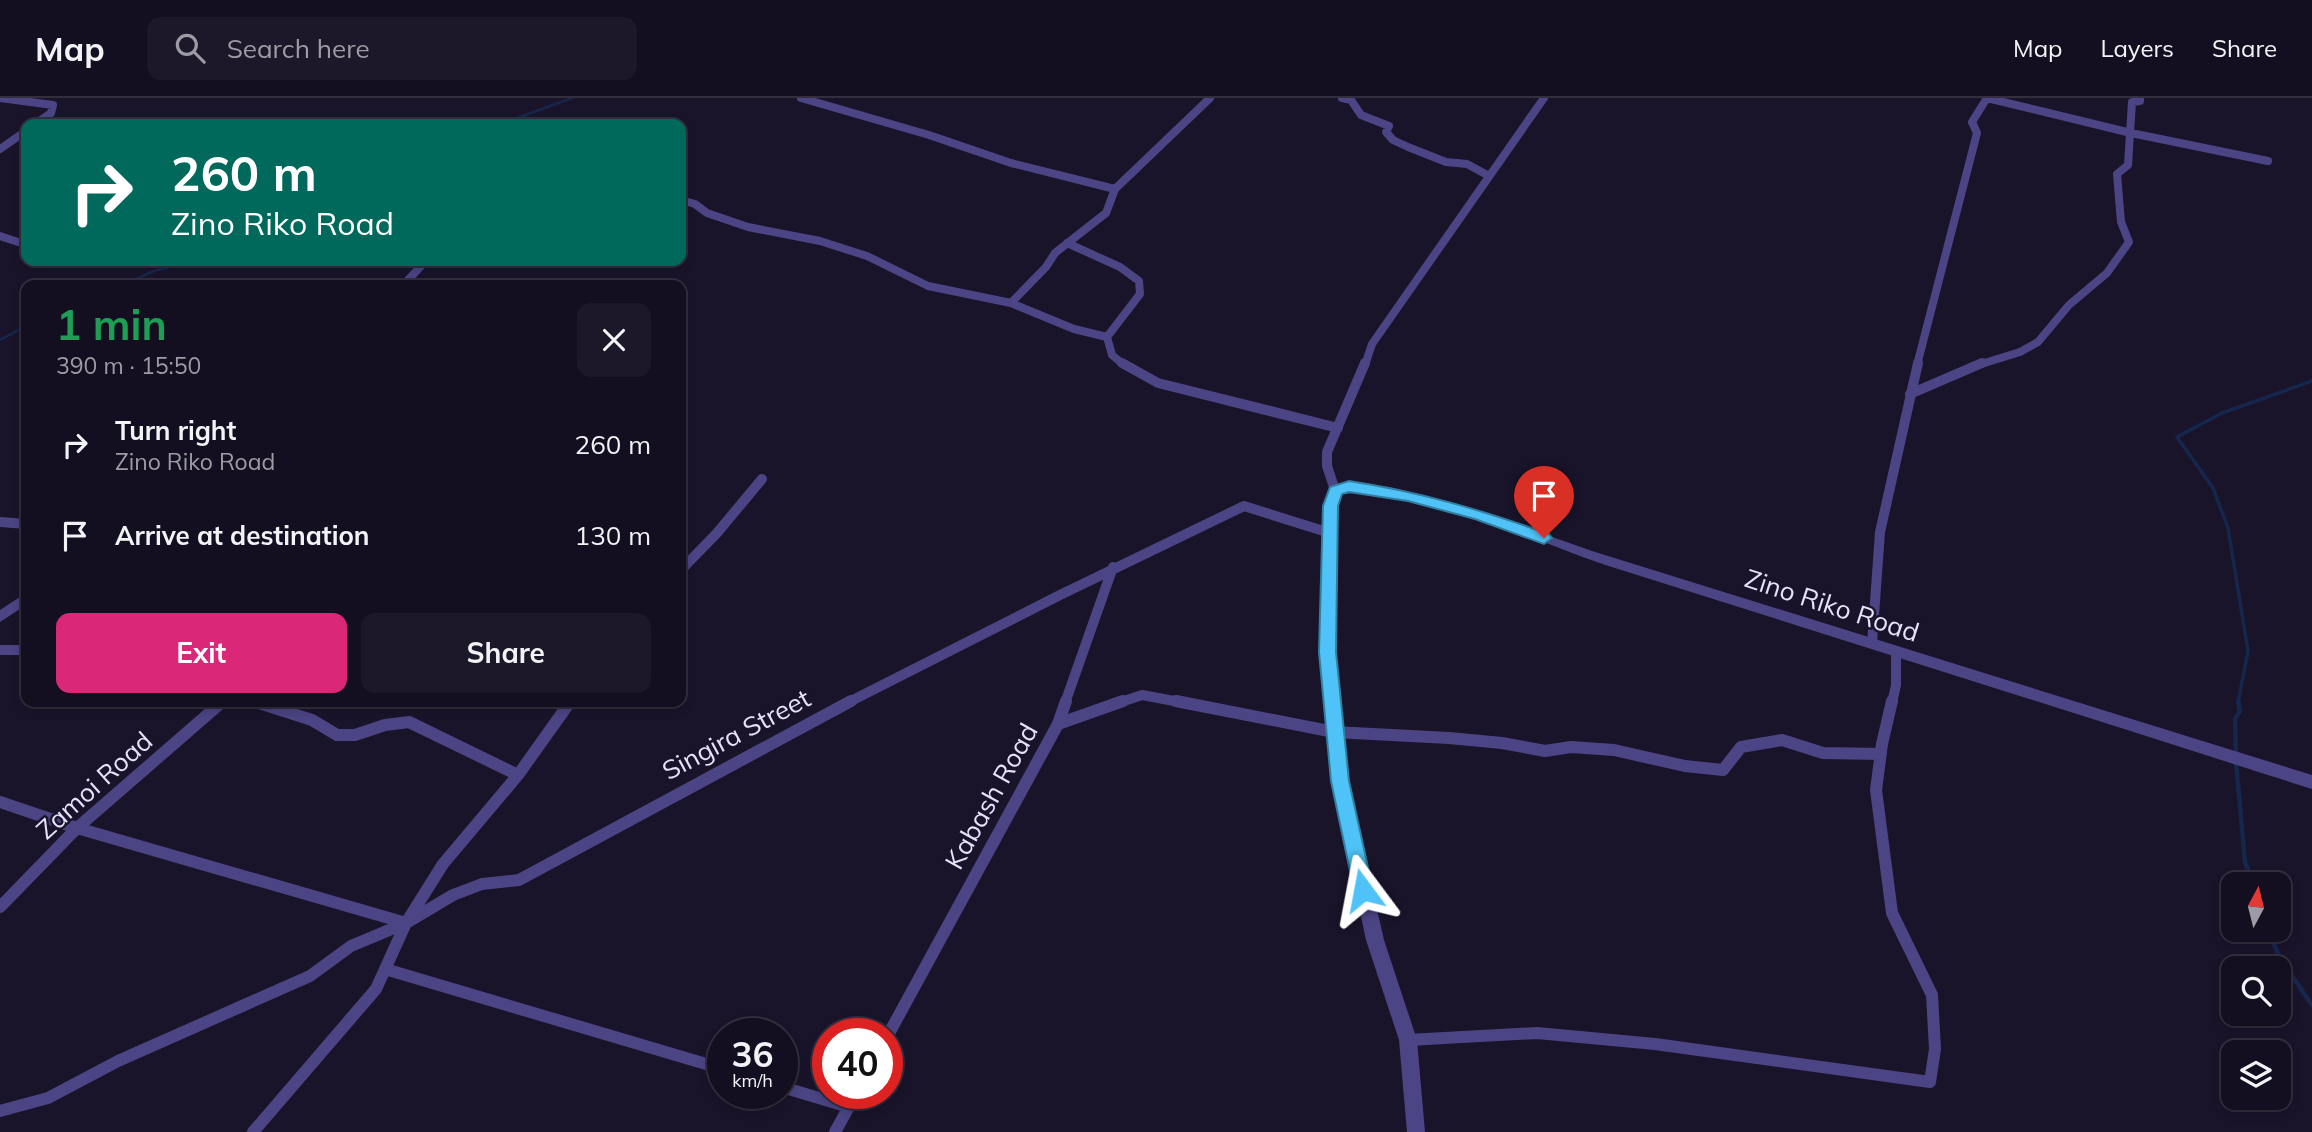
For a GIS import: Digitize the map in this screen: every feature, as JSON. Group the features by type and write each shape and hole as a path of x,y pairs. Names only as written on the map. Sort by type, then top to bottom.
{"street":[{"path":"0,98 53,105 51,113 42,119"},
{"path":"802,98 929,135 1011,163 1115,189"},
{"path":"1011,303 1067,243 1105,213 1115,189 1210,98"},
{"path":"1342,98 1351,100 1361,115 1389,126 1386,132 1393,141 1446,162 1467,164 1489,176"},
{"path":"1416,1132 1408,1040 1375,940 1340,781 1328,652 1331,506 1335,490 1327,466 1327,452 1372,344 1544,98"},
{"path":"1872,643 1880,533 1910,394 1977,133 1972,122 1987,98 2130,133 2268,161"},
{"path":"1910,394 1990,360 2020,352 2038,342 2068,305 2107,273 2129,242 2121,222 2117,174 2127,165 2132,102 2138,99"},
{"path":"0,149 21,134"},
{"path":"686,202 748,227 820,240 867,256 928,286 1011,303 1074,329 1107,337"},
{"path":"0,236 18,242"},
{"path":"1067,243 1120,267 1139,281 1140,294 1107,337"},
{"path":"408,280 421,266"},
{"path":"1107,337 1112,355 1125,366 1158,383 1338,428"},
{"path":"686,565 762,479"},
{"name":"Zino Riko Road","path":"1335,490 1349,486 1385,491 1479,515 1587,554 2312,782"},
{"name":"Singira Street","path":"0,1111 48,1098 118,1061 216,1015 310,976 351,946 406,923 453,895 482,884 519,880 742,757 1113,567 1244,506 1330,533"},
{"path":"0,522 21,524"},
{"name":"Kabash Road","path":"897,1018 1058,724 1113,567"},
{"path":"0,617 21,602"},
{"path":"0,650 21,650"},
{"path":"1408,1040 1537,1033 1655,1044 1930,1082 1936,1049 1932,995 1892,914 1876,790 1896,685 1896,651"},
{"path":"1058,724 1142,695 1334,732 1449,738 1502,743 1545,751 1571,747 1614,750 1685,766 1723,770 1741,747 1782,740 1823,753 1881,754"},
{"name":"Zamoi Road","path":"0,906 77,828 216,707"},
{"path":"272,707 312,720 337,735 355,735 385,725 409,722 518,775"},
{"path":"257,1131 376,989 406,923 443,864 518,775 566,707"},
{"path":"0,802 77,828 406,923"},
{"path":"385,969 707,1064"},
{"path":"835,1132 848,1109"}],"waterway":[{"path":"515,119 572,98"},
{"path":"134,280 174,266"},
{"path":"0,340 21,329"},
{"path":"2238,702 2248,651 2228,528 2213,488 2177,437 2222,413 2312,381"},
{"path":"2236,754 2235,719 2240,711 2238,702"},
{"path":"2236,762 2245,862 2249,872"},
{"path":"2273,942 2281,960 2312,1005"}],"route":[{"path":"1363,890 1340,781 1328,652 1331,506 1335,490 1349,486 1408,495 1479,515 1544,538"}]}
